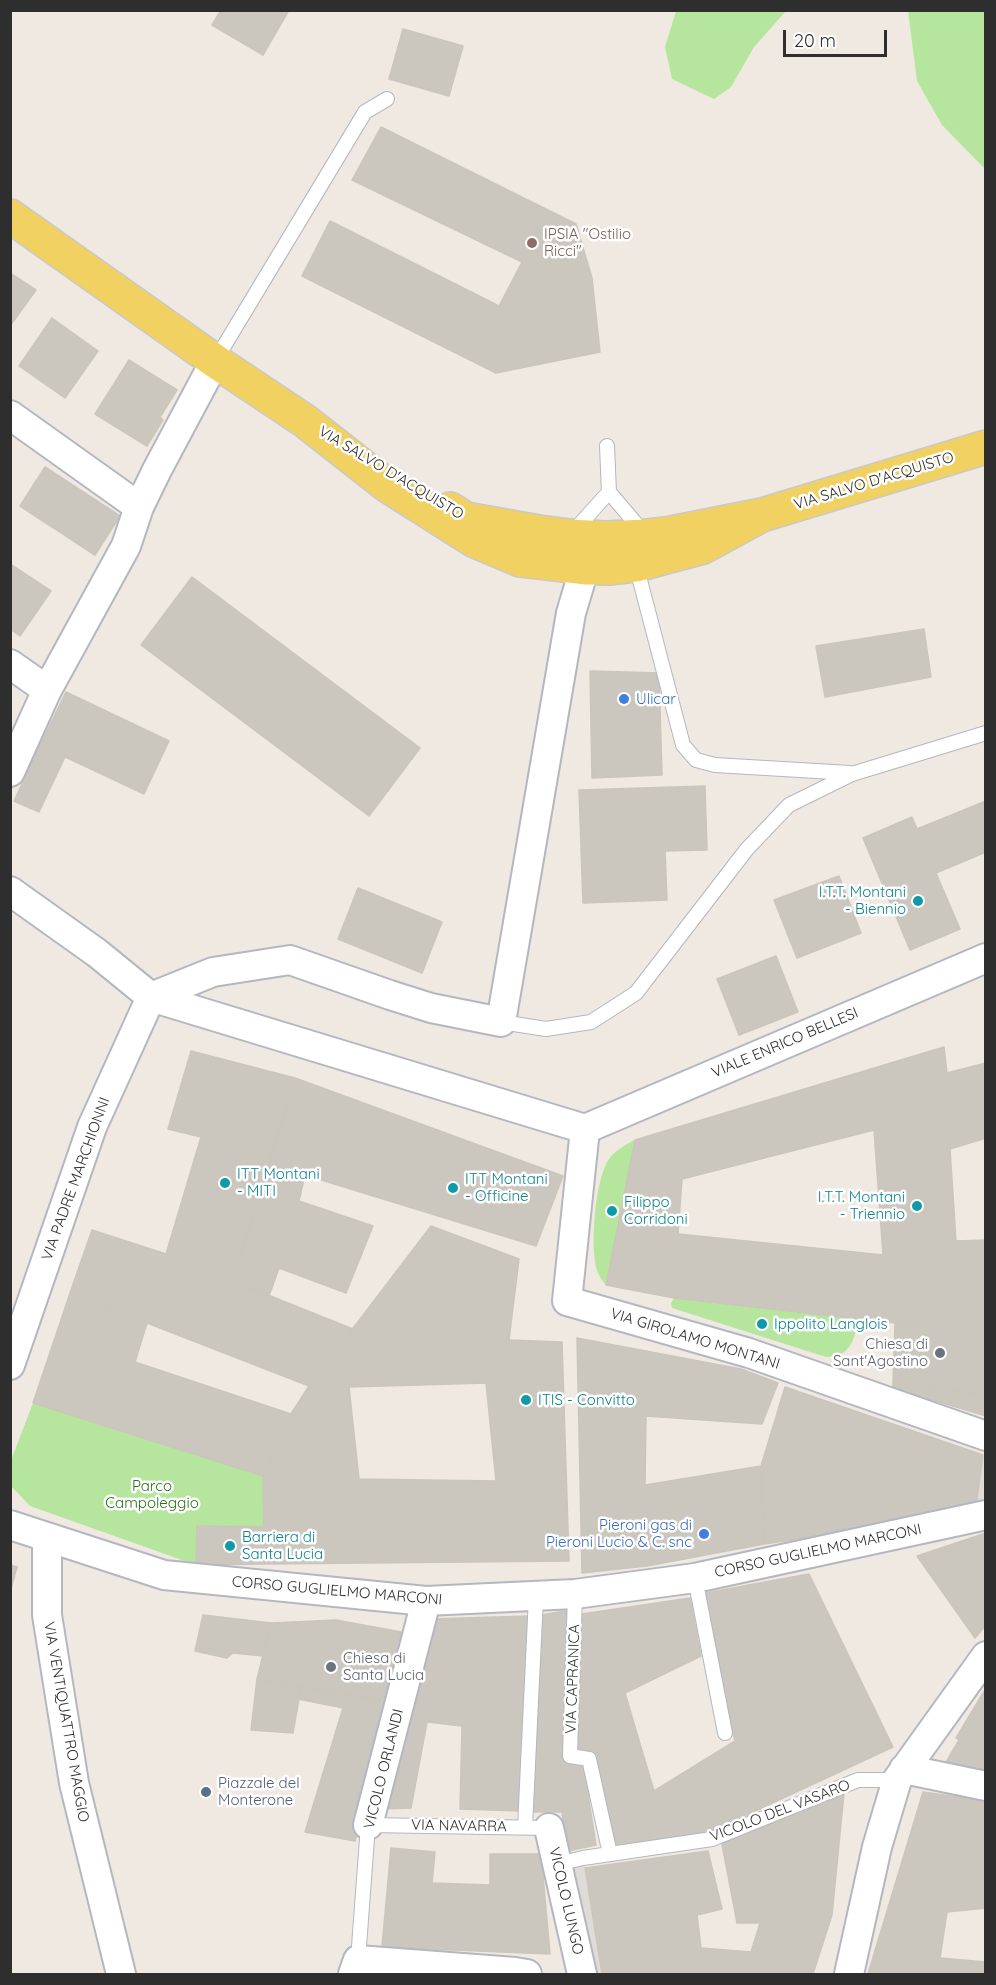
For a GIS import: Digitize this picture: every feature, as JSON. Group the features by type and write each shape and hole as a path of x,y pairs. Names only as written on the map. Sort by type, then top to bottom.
{"main road":[{"name":"VIA SALVO D'ACQUISTO","path":"10,216 215,362 305,421 395,473 465,519 570,536 606,538 641,550"},
{"name":"VIA SALVO D'ACQUISTO","path":"305,421 388,486 475,541 520,560 587,568 612,568 671,533 762,515 986,447"}],"street":[{"path":"10,772 47,690 126,546 139,507 157,470 215,362"},
{"path":"10,415 139,507"},
{"path":"151,997 213,972 290,960 430,1008 501,1022 572,613 583,573 587,568"},
{"path":"10,664 47,690"},
{"path":"10,891 97,953 151,997 585,1129"},
{"name":"VIALE ENRICO BELLESI","path":"585,1129 986,958"},
{"name":"VIA PADRE MARCHIONNI","path":"10,1365 92,1128 151,997"},
{"name":"VIA GIROLAMO MONTANI","path":"585,1129 567,1301 749,1353 986,1436"},
{"name":"CORSO GUGLIELMO MARCONI","path":"10,1525 164,1575 426,1601 575,1594 695,1578 986,1515"},
{"name":"VIA VENTIQUATTRO MAGGIO","path":"46,1538 46,1615 74,1783 121,1974"},
{"name":"VICOLO ORLANDI","path":"368,1825 426,1601"},
{"path":"849,1974 876,1847 900,1774 986,1656"},
{"path":"900,1774 986,1786"},
{"name":"VICOLO LUNGO","path":"537,1828 557,1864 582,1974"},
{"path":"356,1967 519,1974"}],"lane":[{"path":"215,362 365,112 387,99"},
{"path":"607,446 609,492 641,550 683,745 696,760 715,765 852,774"},
{"path":"570,536 609,492"},
{"path":"501,1022 546,1029 591,1022 636,993 747,849 789,805 852,774 986,733"},
{"path":"695,1578 725,1733"},
{"name":"VIA CAPRANICA","path":"575,1594 570,1756 589,1759 610,1854"},
{"path":"536,1597 537,1828"},
{"name":"VICOLO DEL VASARO","path":"557,1864 712,1839 858,1780 900,1774"},
{"name":"VIA NAVARRA","path":"368,1825 537,1828"},
{"name":"VICOLO ORLANDI","path":"356,1967 368,1825"}],"green space":[{"path":"676,10 786,11 754,47 731,87 714,99 672,79 665,47"},
{"path":"908,11 985,11 985,169 942,125 917,81"},
{"path":"635,1140 606,1285 598,1273 594,1249 595,1215 600,1182 609,1159 621,1148"},
{"path":"674,1298 858,1319 853,1340 846,1351 826,1357 672,1308 671,1303"},
{"name":"Parco Campoleggio","path":"33,1403 263,1476 264,1527 197,1526 196,1565 30,1506 11,1486 10,1463"}],"shaded area":[{"path":"985,1448 985,1510 976,1506"},
{"path":"583,1858 602,1974 582,1974 557,1864"}],"building":[{"path":"221,10 289,10 263,55 212,25"},
{"path":"403,29 463,46 449,96 389,79"},
{"name":"IPSIA \"Ostilio Ricci\"","path":"381,127 576,224 592,278 600,352 496,373 302,276 330,221 499,306 522,262 352,180"},
{"path":"10,273 36,290 10,326"},
{"path":"52,318 98,351 65,398 19,366"},
{"path":"129,360 177,390 160,417 163,420 147,446 95,414"},
{"path":"45,467 120,516 95,555 20,506"},
{"path":"10,564 51,591 20,636 10,629"},
{"path":"192,577 420,748 369,816 141,645"},
{"path":"924,629 931,677 825,697 816,646"},
{"path":"590,671 659,673 662,775 592,778"},
{"path":"66,692 169,741 144,794 40,745"},
{"path":"40,745 65,757 39,812 14,801"},
{"path":"705,786 707,850 665,851 667,900 583,903 579,790"},
{"name":"I.T.T. Montani - Biennio","path":"986,801 986,852 936,873 960,929 910,950 863,838 912,817 917,829"},
{"path":"839,876 861,933 797,958 774,900"},
{"path":"358,888 442,922 422,973 338,939"},
{"path":"776,956 798,1012 739,1035 717,979"},
{"name":"I.T.T. Montani - Triennio","path":"944,1047 947,1073 986,1063 986,1138 950,1149 956,1241 986,1240 986,1322 895,1323 674,1298 606,1285 635,1140","holes":["874,1130 883,1255 678,1234 682,1179"]},
{"name":"ITT Montani - MITI","path":"191,1051 295,1078 233,1281 353,1329 309,1386 70,1293 92,1230 166,1254 201,1137 168,1129"},
{"name":"ITT Montani - Officine","path":"295,1078 563,1176 536,1246 305,1175 299,1201 373,1226 346,1293 279,1268 269,1296 233,1281"},
{"name":"ITIS - Convitto","path":"431,1226 519,1259 509,1340 562,1342 569,1561 264,1564 263,1476 291,1414 309,1386","holes":["486,1383 496,1481 359,1479 349,1387"]},
{"path":"70,1293 147,1323 135,1362 291,1414 263,1476 33,1403"},
{"name":"Chiesa di Sant'Agostino","path":"986,1322 986,1395 893,1383 895,1323"},
{"path":"577,1338 741,1369 778,1383 762,1424 646,1416 645,1485 761,1466 764,1544 647,1566 582,1573"},
{"path":"893,1383 986,1395 986,1416 893,1388"},
{"path":"785,1387 983,1455 976,1506 879,1528 764,1544 761,1466"},
{"name":"Barriera di Santa Lucia","path":"197,1526 264,1527 264,1564 196,1565"},
{"path":"986,1533 986,1625 975,1638 917,1556"},
{"path":"10,1565 17,1567 10,1592"},
{"path":"809,1574 893,1747 710,1832 617,1846 592,1751 576,1749 582,1614 690,1598 701,1656 625,1693 654,1791 735,1741 705,1593"},
{"path":"571,1610 564,1762 583,1763 596,1845 568,1851 562,1812 533,1812 541,1615"},
{"path":"203,1615 271,1623 263,1656 233,1653 227,1658 195,1651"},
{"path":"529,1616 520,1811 460,1809 462,1726 427,1722 411,1808 379,1809 431,1619"},
{"name":"Chiesa di Santa Lucia","path":"336,1620 412,1634 392,1702 257,1679 271,1623"},
{"path":"257,1679 301,1687 293,1733 251,1730"},
{"path":"301,1687 392,1702 355,1841 305,1832 343,1708 298,1699"},
{"path":"986,1688 986,1773 945,1764 959,1740 956,1738"},
{"path":"923,1792 986,1801 986,1908 947,1912 940,1958 986,1962 986,1974 868,1974"},
{"path":"844,1793 832,1915 813,1974 602,1974 585,1868 708,1851 722,1909 697,1915 701,1948 751,1952 760,1923 737,1923 722,1844"},
{"path":"391,1848 435,1852 432,1883 490,1885 490,1854 541,1854 550,1954 382,1947"}],"place":[{"name":"IPSIA \"Ostilio Ricci\"","path":"532,243"},
{"name":"Ulicar","path":"624,699"},
{"name":"I.T.T. Montani - Biennio","path":"918,901"},
{"name":"ITT Montani - MITI","path":"225,1183"},
{"name":"ITT Montani - Officine","path":"453,1188"},
{"name":"I.T.T. Montani - Triennio","path":"917,1206"},
{"name":"Filippo Corridoni","path":"612,1211"},
{"name":"Ippolito Langlois","path":"762,1324"},
{"name":"Chiesa di Sant'Agostino","path":"940,1353"},
{"name":"ITIS - Convitto","path":"526,1400"},
{"name":"Pieroni gas di Pieroni Lucio & C. snc","path":"704,1534"},
{"name":"Barriera di Santa Lucia","path":"230,1546"},
{"name":"Chiesa di Santa Lucia","path":"331,1667"},
{"name":"Piazzale del Monterone","path":"206,1792"}]}
